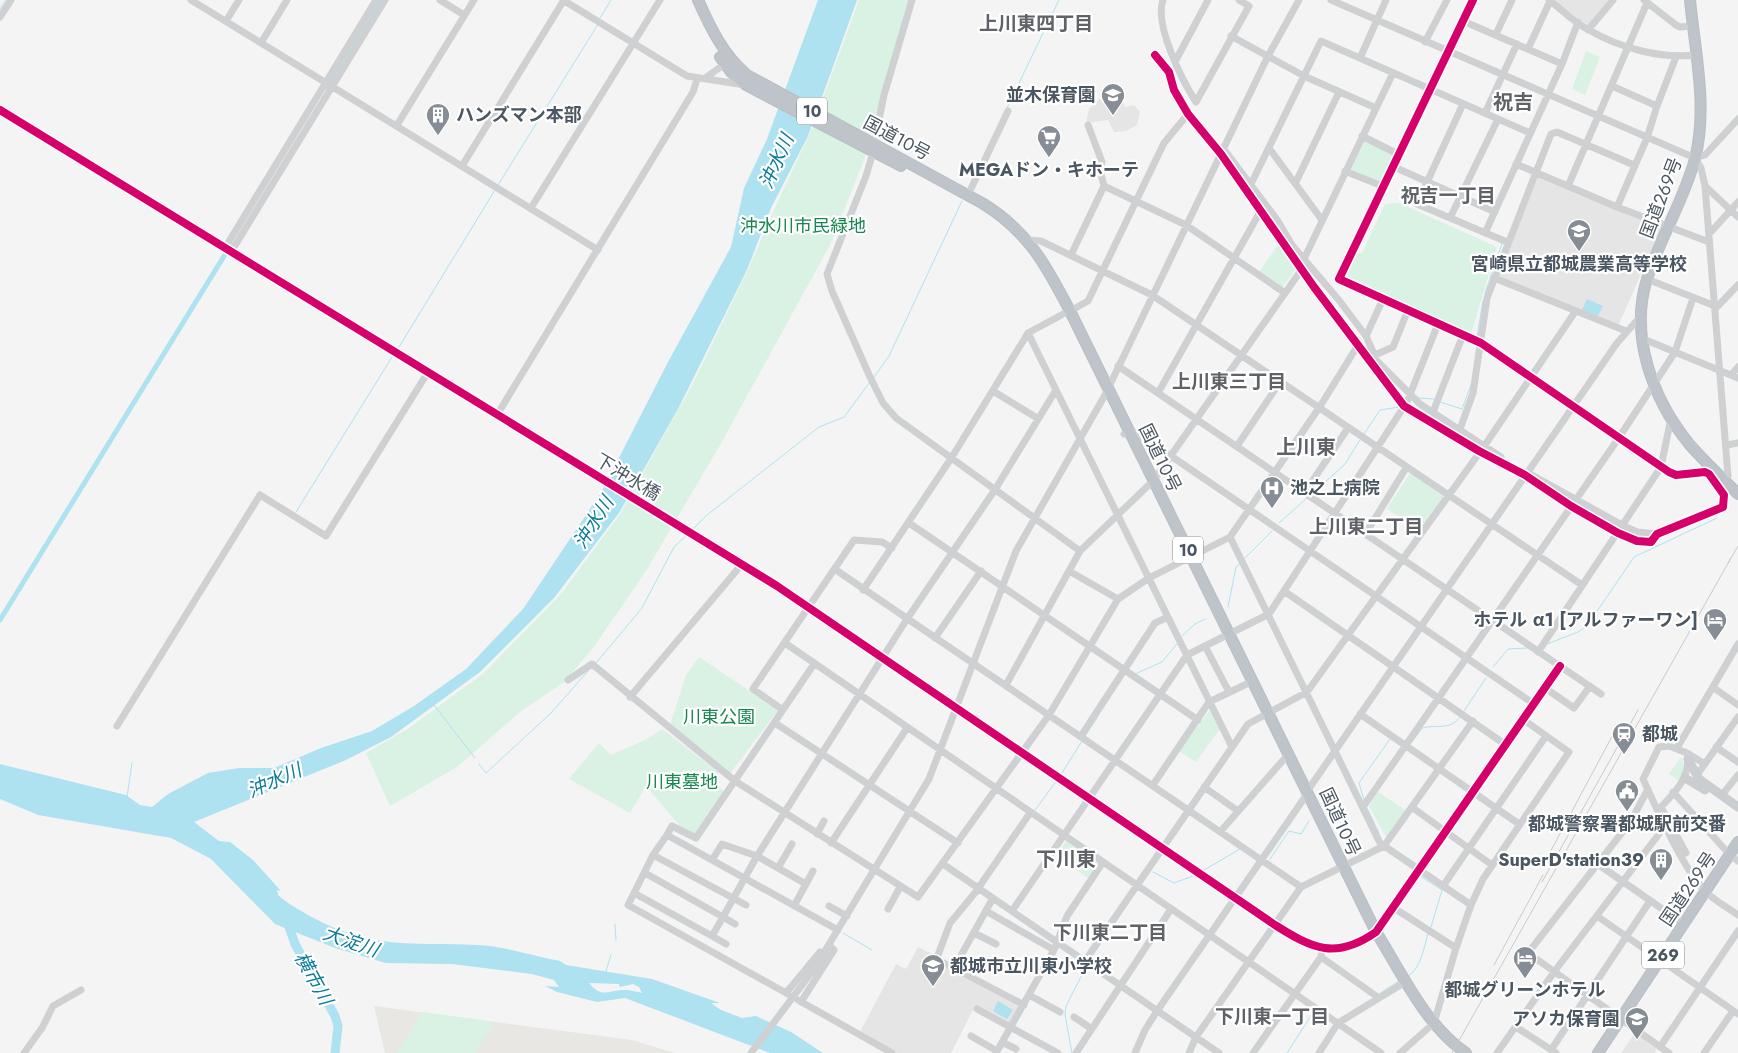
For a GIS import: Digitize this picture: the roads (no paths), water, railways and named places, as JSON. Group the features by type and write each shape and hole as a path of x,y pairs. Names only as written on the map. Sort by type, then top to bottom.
{"highway":[{"name":"国道10号","path":"692,0 710,40 728,62 753,86 968,194 1004,218 1028,240 1045,263 1126,432 1306,793 1341,868 1375,933 1432,1025 1457,1053"},
{"name":"国道10号","path":"698,0 728,62"},
{"name":"国道269号","path":"1690,0 1700,110 1695,158 1647,279 1640,317 1641,338 1654,382 1671,418 1690,444 1738,494"},
{"name":"国道10号","path":"871,146 1001,221 1035,257 1068,312"},
{"name":"国道10号","path":"1267,714 1285,758 1306,793"},
{"name":"国道269号","path":"1598,1053 1706,892 1734,858 1738,842"},
{"name":"国道10号","path":"1432,1025 1466,1053"}],"main road":[{"path":"1688,756 1697,775 1738,807"},
{"path":"1684,778 1738,813"}],"street":[{"path":"0,17 11,0"},
{"path":"193,0 598,250"},
{"path":"226,21 239,0"},
{"path":"261,43 287,0"},
{"path":"228,250 329,84 376,0"},
{"path":"329,84 385,0"},
{"path":"440,0 464,15"},
{"path":"397,125 474,0"},
{"path":"462,166 563,0 687,76 753,86"},
{"path":"531,208 660,0"},
{"path":"912,0 884,95 871,146 866,176 828,274 832,291 870,378 888,411 1080,551"},
{"path":"1163,0 1160,18 1176,60 1181,80 1196,102 1248,6 1238,0"},
{"path":"1176,60 1208,0"},
{"path":"814,664 696,838 672,826 653,854 628,905 787,994 847,916 873,870 911,812 929,779 1016,551 1106,391 1268,56 1299,0"},
{"path":"1331,0 1695,158 1701,168 1706,186 1728,476"},
{"path":"1360,58 1386,0"},
{"path":"1425,42 1447,0"},
{"path":"1222,151 1260,212 1404,406 1480,451 1577,498 1637,532 1657,534 1722,507 1724,495 1719,486 1705,472 1676,475 1660,468 1481,344 1339,279 1382,186 1473,0"},
{"path":"1496,34 1512,0"},
{"path":"1528,49 1550,0 1588,30 1627,48 1676,57 1696,55"},
{"path":"1588,30 1613,0"},
{"path":"1568,186 1612,86 1646,1 1676,25 1680,27 1693,26"},
{"path":"1463,20 1562,64"},
{"path":"1486,233 1562,64 1578,22"},
{"path":"1232,36 1304,76 1376,108"},
{"path":"1251,184 1321,41 1530,133"},
{"path":"1485,113 1517,44"},
{"path":"1155,55 1169,72 1174,90 1188,114 1251,184 1282,226 1292,245 1304,257 1366,336 1376,355 1377,362 1410,395 1571,506 1632,540 1651,542 1657,534"},
{"path":"1617,207 1647,138 1676,57"},
{"path":"497,415 701,78 728,62"},
{"path":"1006,685 1080,551 1152,483 1302,269 1304,257 1393,73"},
{"path":"1612,86 1657,106"},
{"path":"1296,182 1339,92"},
{"path":"1464,104 1416,204 1507,242"},
{"name":"下沖水橋","path":"0,110 742,564 809,607 1275,925 1322,953"},
{"path":"968,194 1008,111"},
{"path":"864,590 952,458 1028,334 1088,301 1164,143 1188,114"},
{"path":"1450,218 1498,119"},
{"path":"1695,158 1705,155 1738,119"},
{"path":"1071,255 1104,186 1100,170 1102,162 1088,125"},
{"path":"1460,428 1473,394 1487,298 1507,242 1553,132 1634,165"},
{"path":"1362,136 1398,154"},
{"path":"1269,148 1296,182 1322,220"},
{"path":"1516,164 1668,227 1709,238"},
{"path":"1392,166 1495,212"},
{"path":"1345,171 1382,186"},
{"path":"1104,186 1186,225 1285,293"},
{"path":"1706,186 1738,217"},
{"path":"1709,238 1738,202"},
{"path":"1158,393 1236,258 1260,212"},
{"path":"1028,240 1041,241 1152,295 1582,585"},
{"path":"1494,278 1626,331"},
{"path":"1647,279 1715,308"},
{"path":"1715,308 1738,285"},
{"path":"1363,806 1618,439 1675,352 1692,298"},
{"path":"1366,336 1383,299"},
{"path":"1332,311 1342,305"},
{"path":"1376,355 1392,347 1408,310"},
{"path":"1085,962 1248,724 1307,692 1485,445 1575,312"},
{"path":"1135,1053 1145,1030 1157,1011 1392,666 1626,331 1640,317"},
{"path":"1012,911 1187,655 1269,614 1404,406 1438,324"},
{"path":"1028,334 1232,747"},
{"path":"1433,412 1463,336"},
{"path":"1641,338 1735,377 1738,368"},
{"path":"568,680 592,664 735,782 918,897 1024,753 1049,715 1118,599 1149,578 1230,537 1319,408 1358,345"},
{"path":"1118,366 1601,694"},
{"path":"117,726 260,495 326,536 428,372"},
{"path":"1237,446 1280,382"},
{"path":"712,936 757,856 861,695 907,619 996,488 1056,390"},
{"path":"993,391 1038,418"},
{"path":"1538,652 1660,468 1671,418"},
{"path":"1305,492 1348,428"},
{"path":"1126,432 1138,434 1534,704"},
{"path":"1727,445 1738,443"},
{"path":"1366,534 1406,468"},
{"path":"909,523 953,551 1198,720"},
{"path":"1230,537 1384,846 1471,905"},
{"path":"783,710 753,689 836,570 854,540 882,542 892,548"},
{"path":"630,697 742,564"},
{"path":"836,570 1301,887"},
{"path":"1069,570 1118,599"},
{"path":"935,638 981,571"},
{"path":"1284,591 1506,745"},
{"path":"1084,738 1155,623 1168,617"},
{"path":"785,643 1032,815 1381,1053"},
{"path":"1677,748 1714,688 1738,644"},
{"path":"1205,646 1229,692"},
{"path":"1254,1053 1296,994 1322,953 1354,945 1375,933 1447,832 1560,666"},
{"path":"1154,785 1209,702 1251,682"},
{"path":"1545,688 1574,708 1590,686"},
{"path":"1714,688 1738,705"},
{"path":"1360,714 1519,824"},
{"path":"1697,775 1738,717"},
{"path":"1400,1053 1432,1025 1471,905 1492,864 1569,752 1524,720"},
{"path":"1189,1053 1196,1037 1301,887 1384,846 1413,808 1473,721"},
{"path":"775,723 958,843"},
{"path":"831,843 907,728"},
{"path":"1443,886 1546,736"},
{"path":"1705,764 1677,748 1659,747 1643,779 1706,892"},
{"path":"1716,747 1738,762"},
{"path":"1660,808 1684,778 1689,766 1688,756"},
{"path":"1220,832 1285,758"},
{"path":"1722,796 1738,775"},
{"path":"1204,787 1238,811"},
{"path":"1648,789 1631,821 1599,865 1528,953 1660,1049 1669,1053"},
{"path":"1674,792 1734,858"},
{"path":"1413,808 1492,864"},
{"path":"1660,808 1665,826 1697,882 1706,892 1738,915"},
{"path":"938,955 950,924 979,888 1032,815"},
{"path":"816,834 824,821"},
{"path":"1497,1053 1554,972 1665,826"},
{"path":"667,835 837,930"},
{"path":"712,860 722,844 757,856 806,884"},
{"path":"778,868 792,844"},
{"path":"653,854 746,905"},
{"path":"971,1036 997,1052 1054,950 1067,916 1103,862"},
{"path":"944,864 1219,1053"},
{"path":"1599,865 1684,924"},
{"path":"794,906 813,871"},
{"path":"645,873 735,924"},
{"path":"888,909 900,887"},
{"path":"634,893 726,944"},
{"path":"954,968 993,898"},
{"path":"1516,1026 1553,1051 1587,995 1650,901"},
{"path":"829,906 847,916"},
{"path":"1394,908 1456,948"},
{"path":"1076,1053 1171,909"},
{"path":"986,911 1054,950"},
{"path":"1597,916 1736,1012 1704,1053"},
{"path":"751,1053 790,1003 837,930"},
{"path":"1660,1049 1738,931"},
{"path":"974,933 996,944"},
{"path":"829,945 834,950 800,1001 892,1053"},
{"path":"1322,953 1376,996"},
{"path":"944,963 1024,1005"},
{"path":"1319,1053 1338,1023 1402,977"},
{"path":"24,1053 42,1028 53,1006 81,990"},
{"path":"1029,995 1060,1012"},
{"path":"977,1009 1010,1027 1045,1050 1058,1053"},
{"path":"1074,1017 1092,1029"},
{"path":"1002,1042 1016,1049"}],"water":[{"path":"818,0 857,0 808,136 771,208 747,270 678,409 619,513 554,598 480,672 391,737 346,760 194,822 219,841 230,842 253,860 281,891 277,890 278,895 293,906 332,927 372,939 392,942 498,947 560,961 566,965 652,979 720,1003 711,1003 721,1010 742,1018 756,1016 791,1032 823,1053 770,1053 625,998 597,1002 557,992 545,986 559,987 554,980 532,974 452,964 386,963 335,948 275,924 211,859 171,838 38,815 0,799 0,764 126,795 140,805 152,807 168,794 208,773 239,768 274,768 321,748 372,731 414,706 466,669 523,609 602,491 668,362 731,247 744,188 767,139","holes":["589,983 619,984 620,987 633,984 639,987 642,993 626,990 602,992"]},
{"path":"1587,299 1603,306 1598,316 1582,310"},
{"path":"998,1001 1013,1010 1007,1019 993,1011"}],"waterway":[{"path":"0,9 6,0"},
{"path":"327,87 381,0"},
{"path":"600,18 611,0"},
{"path":"1007,108 1059,0"},
{"path":"498,185 597,26"},
{"path":"399,347 495,190"},
{"path":"874,377 889,356 962,201"},
{"path":"1485,293 1502,244"},
{"path":"0,620 229,248"},
{"path":"1477,337 1483,301"},
{"path":"296,512 392,357"},
{"path":"693,529 707,515 819,427 844,417 870,382"},
{"path":"1440,402 1462,409 1471,385"},
{"path":"1418,398 1434,399"},
{"path":"1364,434 1380,410 1399,407"},
{"path":"1312,494 1345,464 1360,440"},
{"path":"1279,523 1307,498"},
{"path":"1547,644 1578,632 1587,626 1634,557 1717,518"},
{"path":"1245,558 1272,531"},
{"path":"596,663 642,608 674,547 687,535"},
{"path":"1228,607 1236,567 1240,564"},
{"path":"1182,636 1195,624 1205,619"},
{"path":"1135,674 1162,662 1177,644"},
{"path":"1493,667 1508,649 1527,648"},
{"path":"479,764 486,773 551,713 588,671"},
{"path":"1464,711 1486,678"},
{"path":"434,705 475,758"},
{"path":"1412,742 1422,728 1448,726 1460,717"},
{"path":"1085,736 1097,718"},
{"path":"1364,800 1359,783 1390,739"},
{"path":"1060,776 1082,741"},
{"path":"127,797 132,763"},
{"path":"1035,810 1058,779"},
{"path":"1367,808 1379,833"},
{"path":"1270,859 1289,831 1301,834 1309,821"},
{"path":"1204,870 1240,849"},
{"path":"1153,872 1174,883 1193,876"},
{"path":"1420,876 1442,890 1431,927"},
{"name":"横市川","path":"286,918 295,944 335,1016 338,1026 335,1053"},
{"path":"615,924 616,940"},
{"path":"843,933 872,950"},
{"path":"1407,977 1419,964 1428,933"},
{"path":"606,971 611,955"},
{"path":"1072,1053 1065,1015 1066,1006 1086,967"},
{"path":"1379,994 1399,981"},
{"path":"1287,1053 1314,1011"}],"railway":[{"path":"1728,563 1738,546"},
{"path":"1452,1053 1731,558"},
{"path":"1542,882 1638,710"},
{"path":"1547,858 1617,727"},
{"path":"1494,965 1543,875"}],"place":[{"name":"並木保育園","path":"1113,116"},
{"name":"ハンズマン本部","path":"438,136"},
{"name":"MEGAドン・キホーテ","path":"1049,158"},
{"name":"宮崎県立都城農業高等学校","path":"1579,252"},
{"name":"池之上病院","path":"1272,509"},
{"name":"ホテル α1 [アルファーワン]","path":"1715,641"},
{"name":"都城","path":"1624,755"},
{"name":"都城警察署都城駅前交番","path":"1627,812"},
{"name":"SuperD'station39","path":"1661,881"},
{"name":"都城グリーンホテル","path":"1525,979"},
{"name":"都城市立川東小学校","path":"933,987"},
{"name":"アソカ保育園","path":"1637,1040"}],"district":[{"name":"上川東四丁目","path":"1036,23"},
{"name":"祝吉","path":"1513,102"},
{"name":"祝吉一丁目","path":"1448,195"},
{"name":"上川東三丁目","path":"1229,381"},
{"name":"上川東","path":"1306,447"},
{"name":"上川東二丁目","path":"1366,526"},
{"name":"下川東","path":"1066,859"},
{"name":"下川東二丁目","path":"1110,932"},
{"name":"下川東一丁目","path":"1272,1016"}],"water label":[{"name":"沖水川","path":"776,161"},
{"name":"沖水川","path":"593,522"},
{"name":"沖水川","path":"274,780"},
{"name":"大淀川","path":"351,941"}],"park label":[{"name":"沖水川市民緑地","path":"803,226"},
{"name":"川東公園","path":"719,717"},
{"name":"川東墓地","path":"682,782"}]}
